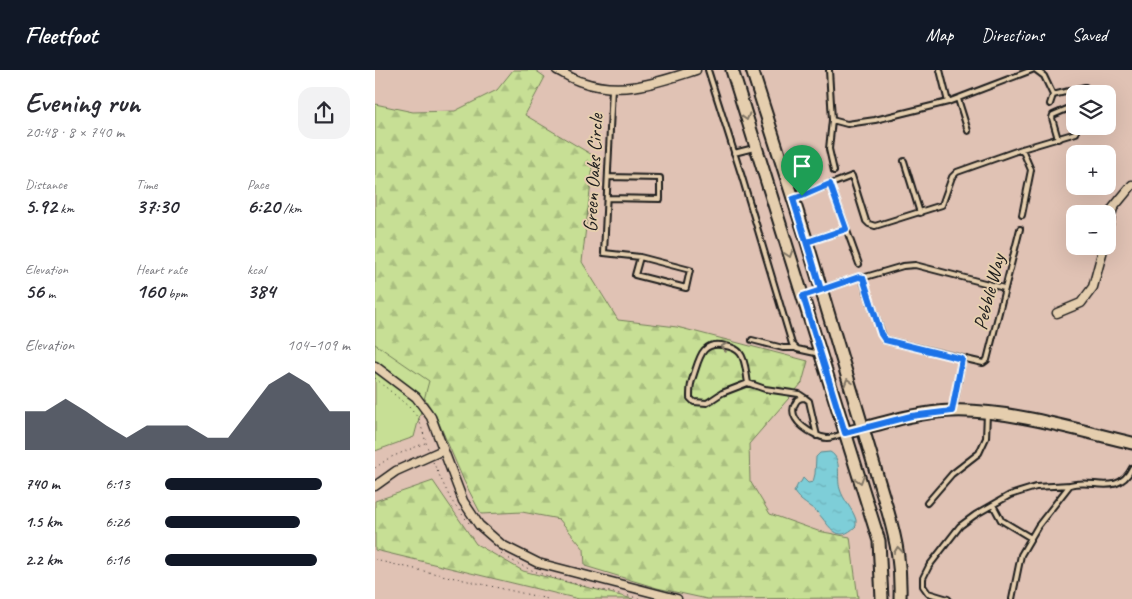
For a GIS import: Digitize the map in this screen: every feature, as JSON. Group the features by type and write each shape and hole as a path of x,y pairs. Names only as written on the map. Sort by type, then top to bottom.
{"main road":[{"path":"732,70 879,541 883,594 874,599"},
{"path":"752,70 807,242 897,545 901,577 900,599"},
{"path":"803,296 821,290"},
{"path":"845,433 911,416 952,411 987,413 1029,419 1132,443"}],"street":[{"path":"557,70 582,82 612,88 645,86 670,74 696,70"},
{"path":"1115,205 1132,185"},
{"path":"1057,313 1081,303 1093,287 1102,255"},
{"path":"375,366 417,397 431,417 463,502 479,525 501,545 538,563 677,599"},
{"path":"375,486 396,470 443,450"}],"lane":[{"path":"708,70 792,344 795,348"},
{"path":"829,70 832,120 829,149 834,171"},
{"path":"939,70 949,102"},
{"path":"832,120 847,124 875,120 949,102 1034,70 1044,76 1053,95 1050,104"},
{"name":"Green Oaks Circle","path":"612,88 603,253 639,257"},
{"path":"1053,95 1066,91"},
{"path":"958,99 968,130"},
{"path":"1057,139 1051,118 1053,115 1066,109"},
{"path":"793,199 852,176 866,220 869,224 875,226 942,205 952,177 957,172 1022,149 1072,135"},
{"path":"734,153 756,148"},
{"path":"1022,149 1031,170 1022,214"},
{"path":"904,161 921,213"},
{"path":"607,198 660,199 660,178 608,178"},
{"path":"830,184 859,264"},
{"path":"807,242 846,229"},
{"name":"Pebble Way","path":"962,359 979,363 987,360 1020,229"},
{"path":"639,257 690,270 685,288 635,275 639,257"},
{"path":"821,290 859,277 863,278 903,266 915,265 1004,288"},
{"path":"863,278 881,334 885,340 962,359 952,411"},
{"path":"752,340 822,355"},
{"path":"748,383 744,361 739,352 722,345 710,346 699,355 690,383 690,398 694,402 707,403 722,392 748,383 799,394 809,402 817,436"},
{"path":"805,398 800,398 793,407 794,416 799,423 817,436 830,438 845,433"},
{"path":"927,503 952,474 979,453 986,438 987,413"},
{"path":"948,599 934,596 925,590 923,582 925,572 960,526 975,515 1010,496 1036,487 1070,485 1077,482 1110,485 1119,483 1128,476 1132,468"},
{"path":"1012,599 1021,555 1053,505 1070,485"},
{"path":"993,505 1001,520 1031,538"}],"path":[{"path":"375,378 409,407 419,419 428,449"},
{"path":"375,468 389,458 426,442"},
{"path":"375,560 548,599"}],"green space":[{"path":"513,70 535,70 545,77 525,115 594,156 582,262 618,320 677,327 808,361 802,383 749,444 750,481 770,514 818,531 850,537 858,598 707,599 657,588 585,566 584,549 559,519 522,512 481,514 464,481 436,416 418,388 375,353 375,104 413,112 455,111 497,90"},
{"path":"375,344 429,381 414,437 375,451"},
{"path":"433,481 476,544 523,571 633,599 579,599 375,550 375,501"}],"water":[{"path":"830,452 834,455 838,464 841,493 856,520 856,526 844,534 834,532 818,513 799,499 794,492 803,478 808,483 813,482 816,457 820,453"}],"route":[{"path":"802,196 793,199 821,290 803,296 845,433 911,416 952,411 962,359 885,340 881,334 863,278 859,277 821,290 807,242 846,229 830,184 802,196"}]}
